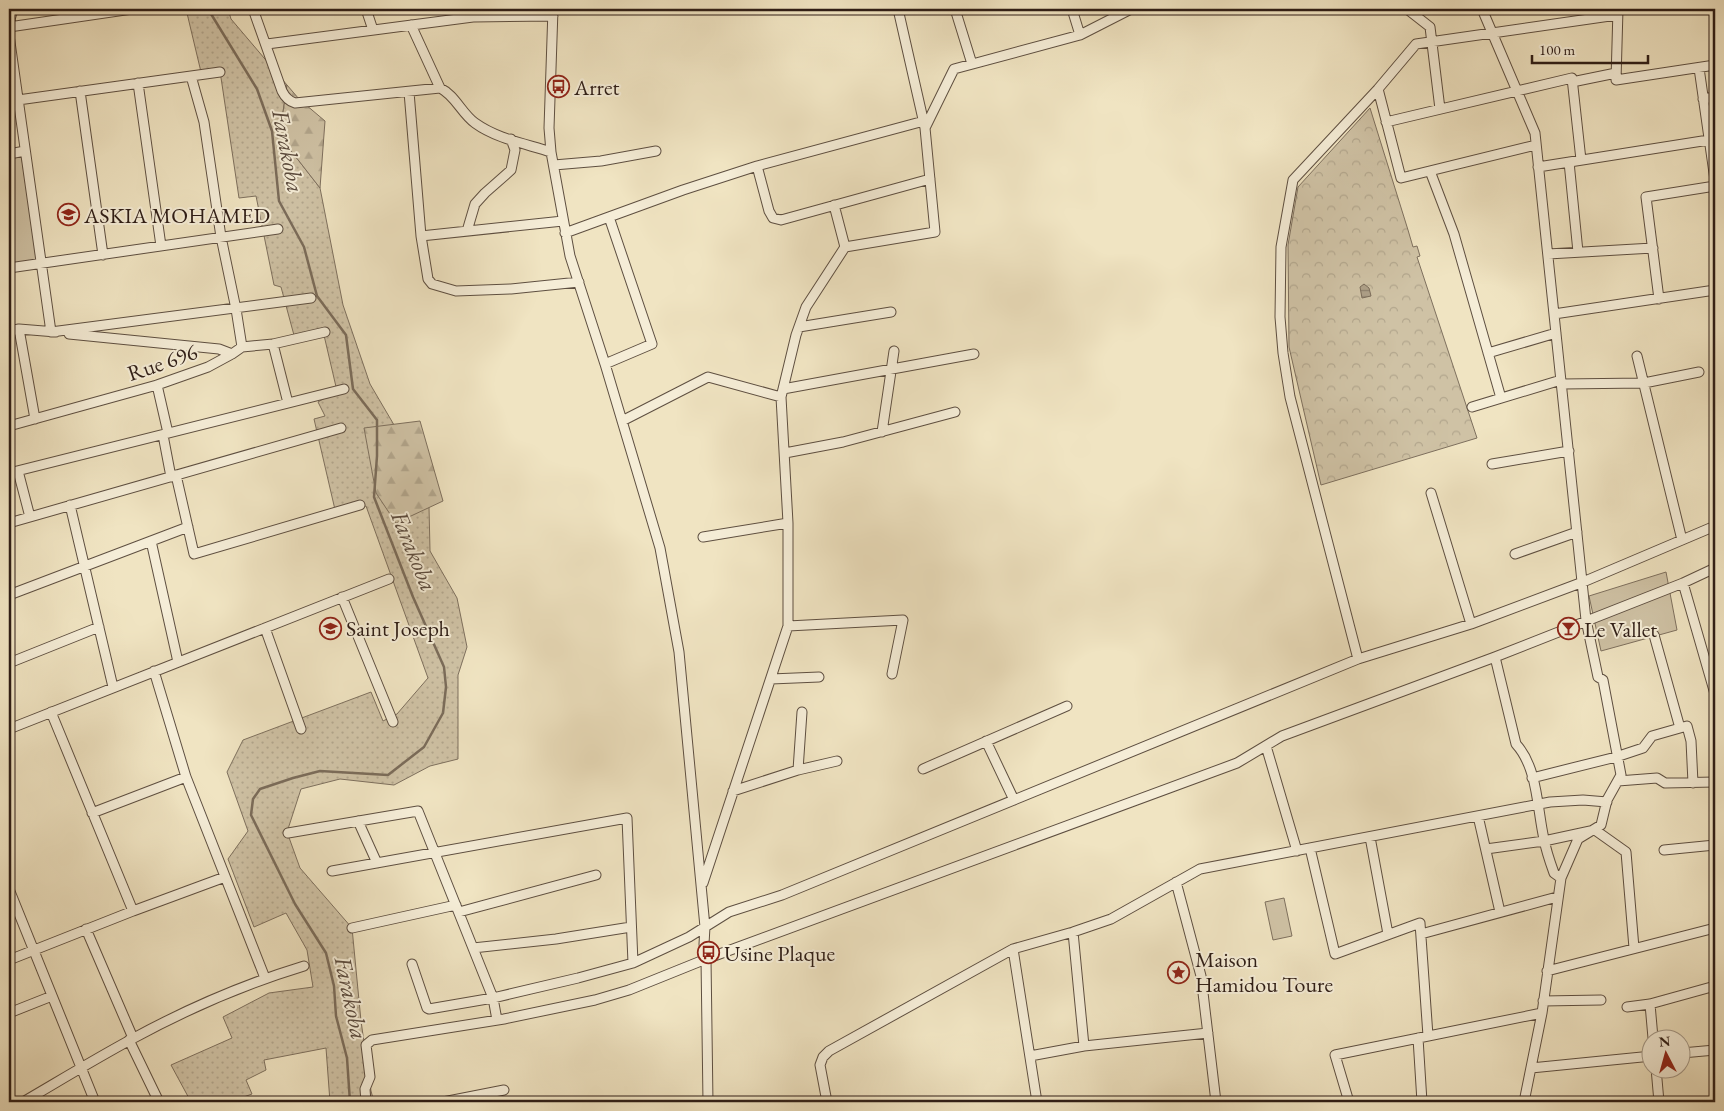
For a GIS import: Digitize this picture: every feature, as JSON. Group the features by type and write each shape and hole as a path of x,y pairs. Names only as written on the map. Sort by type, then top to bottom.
{"street":[{"path":"9,23 13,9"},
{"path":"9,27 132,9"},
{"path":"253,9 267,44 282,91 290,102 440,88 448,91 461,110 485,129 551,152"},
{"path":"366,9 373,30"},
{"path":"702,885 788,626 788,524 782,393 806,307 845,247 936,232 924,125 898,9"},
{"path":"955,9 972,64"},
{"path":"1072,9 1080,35"},
{"path":"565,233 683,190 757,166 924,125 954,69 1080,35 1130,9"},
{"path":"1407,9 1430,27 1440,109"},
{"path":"1482,9 1535,133 1586,620 1598,677 1604,680 1621,775 1607,802 1601,825 1578,839 1561,878 1544,1001 1524,1102"},
{"path":"1358,659 1290,396 1283,353 1280,317 1281,247 1292,180 1378,89 1416,44 1493,33 1619,10 1616,80 1715,65"},
{"path":"267,44 411,25 472,13 553,12 551,152 565,233 570,256 605,364 660,548 679,652 705,927 708,1102"},
{"path":"411,25 440,88"},
{"path":"9,35 51,332"},
{"path":"1699,68 1703,99 1712,140 1715,180"},
{"path":"18,100 220,72"},
{"path":"1572,82 1616,73"},
{"path":"191,76 204,122 221,238 242,348"},
{"path":"1386,122 1572,78 1581,160"},
{"path":"138,83 161,246"},
{"path":"1378,89 1401,178 1536,145"},
{"path":"80,91 103,255"},
{"path":"409,92 421,236 428,279 432,284 456,291 492,290 578,282"},
{"path":"1703,99 1715,97"},
{"path":"466,231 476,204 484,194 511,170 516,150 511,139"},
{"path":"1538,166 1712,140"},
{"path":"9,154 25,151"},
{"path":"554,165 601,161 656,151"},
{"path":"1569,162 1578,252"},
{"path":"757,166 769,211 773,218 781,220 930,179"},
{"path":"1430,171 1454,234 1501,398"},
{"path":"1659,299 1646,196 1715,186"},
{"path":"834,205 845,247"},
{"path":"605,364 652,344 609,217"},
{"path":"421,236 563,222"},
{"path":"9,268 278,229"},
{"path":"1548,254 1653,248"},
{"path":"1554,314 1715,290"},
{"path":"51,332 312,298"},
{"path":"799,327 891,312"},
{"path":"18,329 35,419"},
{"path":"9,331 18,329 219,349 232,354"},
{"name":"Rue 696","path":"9,426 157,385 208,367 242,348 273,344 325,332"},
{"path":"1488,353 1556,333"},
{"path":"273,344 288,403"},
{"path":"882,432 894,351"},
{"path":"622,421 708,377 782,393 974,354"},
{"path":"1637,356 1682,540"},
{"path":"1472,407 1561,382 1644,382 1700,372"},
{"path":"157,385 174,476 194,554 360,506"},
{"path":"30,517 13,472 344,389"},
{"path":"785,453 843,442 955,412"},
{"path":"9,523 341,428"},
{"path":"1492,464 1569,451"},
{"path":"1431,493 1471,624"},
{"path":"70,505 114,687"},
{"path":"704,537 788,524"},
{"path":"412,964 428,1009 493,998 633,963 689,937 729,912 782,895 1358,659 1471,624 1583,582 1715,526"},
{"path":"9,595 188,527"},
{"path":"1515,554 1577,532"},
{"path":"151,541 178,662"},
{"path":"366,1102 365,1089 370,1077 366,1044 372,1040 497,1020 595,1000 629,990 706,959 1237,763 1282,736 1495,657 1683,583 1715,568"},
{"path":"9,729 389,579"},
{"path":"1683,583 1711,664 1715,694"},
{"path":"342,597 393,722"},
{"path":"788,626 903,620 892,674"},
{"path":"9,663 99,628"},
{"path":"265,628 301,729"},
{"path":"1654,635 1680,728"},
{"path":"1495,657 1516,744 1525,753 1532,778 1544,841 1554,873 1561,878"},
{"path":"154,671 186,777 265,978"},
{"path":"771,679 819,677"},
{"path":"924,769 1067,706"},
{"path":"50,712 133,910"},
{"path":"798,770 802,712"},
{"path":"1532,778 1643,748 1652,736 1687,726 1691,741 1693,782"},
{"path":"986,741 1014,800"},
{"path":"1266,746 1297,851"},
{"path":"734,791 798,770 837,761"},
{"path":"92,813 186,777"},
{"path":"1618,781 1657,778 1665,783 1715,782"},
{"path":"827,1102 820,1065 823,1057 829,1051 1013,949 1111,919 1200,869 1550,802 1583,800 1607,802"},
{"path":"288,833 418,811 493,998 497,1020"},
{"path":"1478,816 1500,912"},
{"path":"332,871 626,818 633,963"},
{"path":"358,821 378,863"},
{"path":"1486,849 1544,841 1595,830 1626,852 1634,948"},
{"path":"1370,837 1388,934"},
{"path":"1664,850 1715,846"},
{"path":"1310,848 1335,954 1420,923 1428,1036"},
{"path":"352,928 458,909 596,876"},
{"path":"9,960 133,910 225,877"},
{"path":"1176,882 1202,976 1216,1102"},
{"path":"9,890 95,1102"},
{"path":"1421,934 1557,897"},
{"path":"473,948 556,939 632,927"},
{"path":"1547,971 1715,928"},
{"path":"86,929 159,1102"},
{"path":"1073,932 1084,1046"},
{"path":"1013,949 1037,1102"},
{"path":"23,1102 131,1039 199,1006 265,978 304,966"},
{"path":"1627,1007 1650,1004 1715,986"},
{"path":"9,1013 52,996"},
{"path":"1544,1001 1601,1000"},
{"path":"1650,1004 1652,1028"},
{"path":"1349,1102 1336,1055 1542,1013"},
{"path":"1030,1056 1084,1046 1208,1033"},
{"path":"1418,1038 1422,1102"},
{"path":"1692,1052 1715,1050"},
{"path":"1531,1068 1642,1057"},
{"path":"1657,1078 1660,1102"},
{"path":"443,1102 504,1090"}],"green space":[{"path":"186,9 228,9 231,19 287,85 282,119 285,143 320,188 343,305 370,384 397,430 429,507 430,551 457,598 467,647 458,675 458,759 430,766 394,785 340,779 301,789 287,832 300,868 352,928 361,1021 374,1102 330,1102 326,1048 264,1060 266,1070 246,1080 252,1094 230,1102 191,1102 171,1065 232,1038 223,1017 269,993 313,987 307,950 286,913 254,927 228,859 248,831 227,772 243,740 371,692 383,721 397,714 428,678 366,506 336,514 314,419 325,416 318,402 337,391 323,331 295,339 281,287 274,285 256,196 239,198 220,71 201,72"},
{"path":"287,85 299,99 325,121 320,188 285,143 282,119"},
{"path":"1370,108 1413,247 1417,246 1420,256 1417,257 1477,438 1321,485 1289,347 1288,245 1298,187"},
{"path":"21,153 37,261 9,265 9,154"},
{"path":"420,421 443,501 396,523 376,493 364,428"},
{"path":"1666,572 1677,630 1601,651 1589,596"},
{"path":"1284,898 1292,936 1273,940 1265,902"}],"shaded area":[{"path":"1364,284 1369,288 1371,296 1362,298 1360,287"}],"waterway":[{"name":"Farakoba","path":"208,9 257,89 272,131 279,201 304,247 317,296 346,335 353,389 377,420 374,497 413,597 444,667 446,687 443,713 424,747 388,775 320,771 260,789 253,799 251,815 295,904 326,953 334,986 336,1016 347,1058 350,1102"}],"place":[{"name":"Arret","path":"558,87"},
{"name":"ASKIA MOHAMED","path":"68,215"},
{"name":"Saint Joseph","path":"330,628"},
{"name":"Le Vallet","path":"1568,629"},
{"name":"Usine Plaque","path":"708,953"},
{"name":"Maison Hamidou Toure","path":"1179,972"}]}
